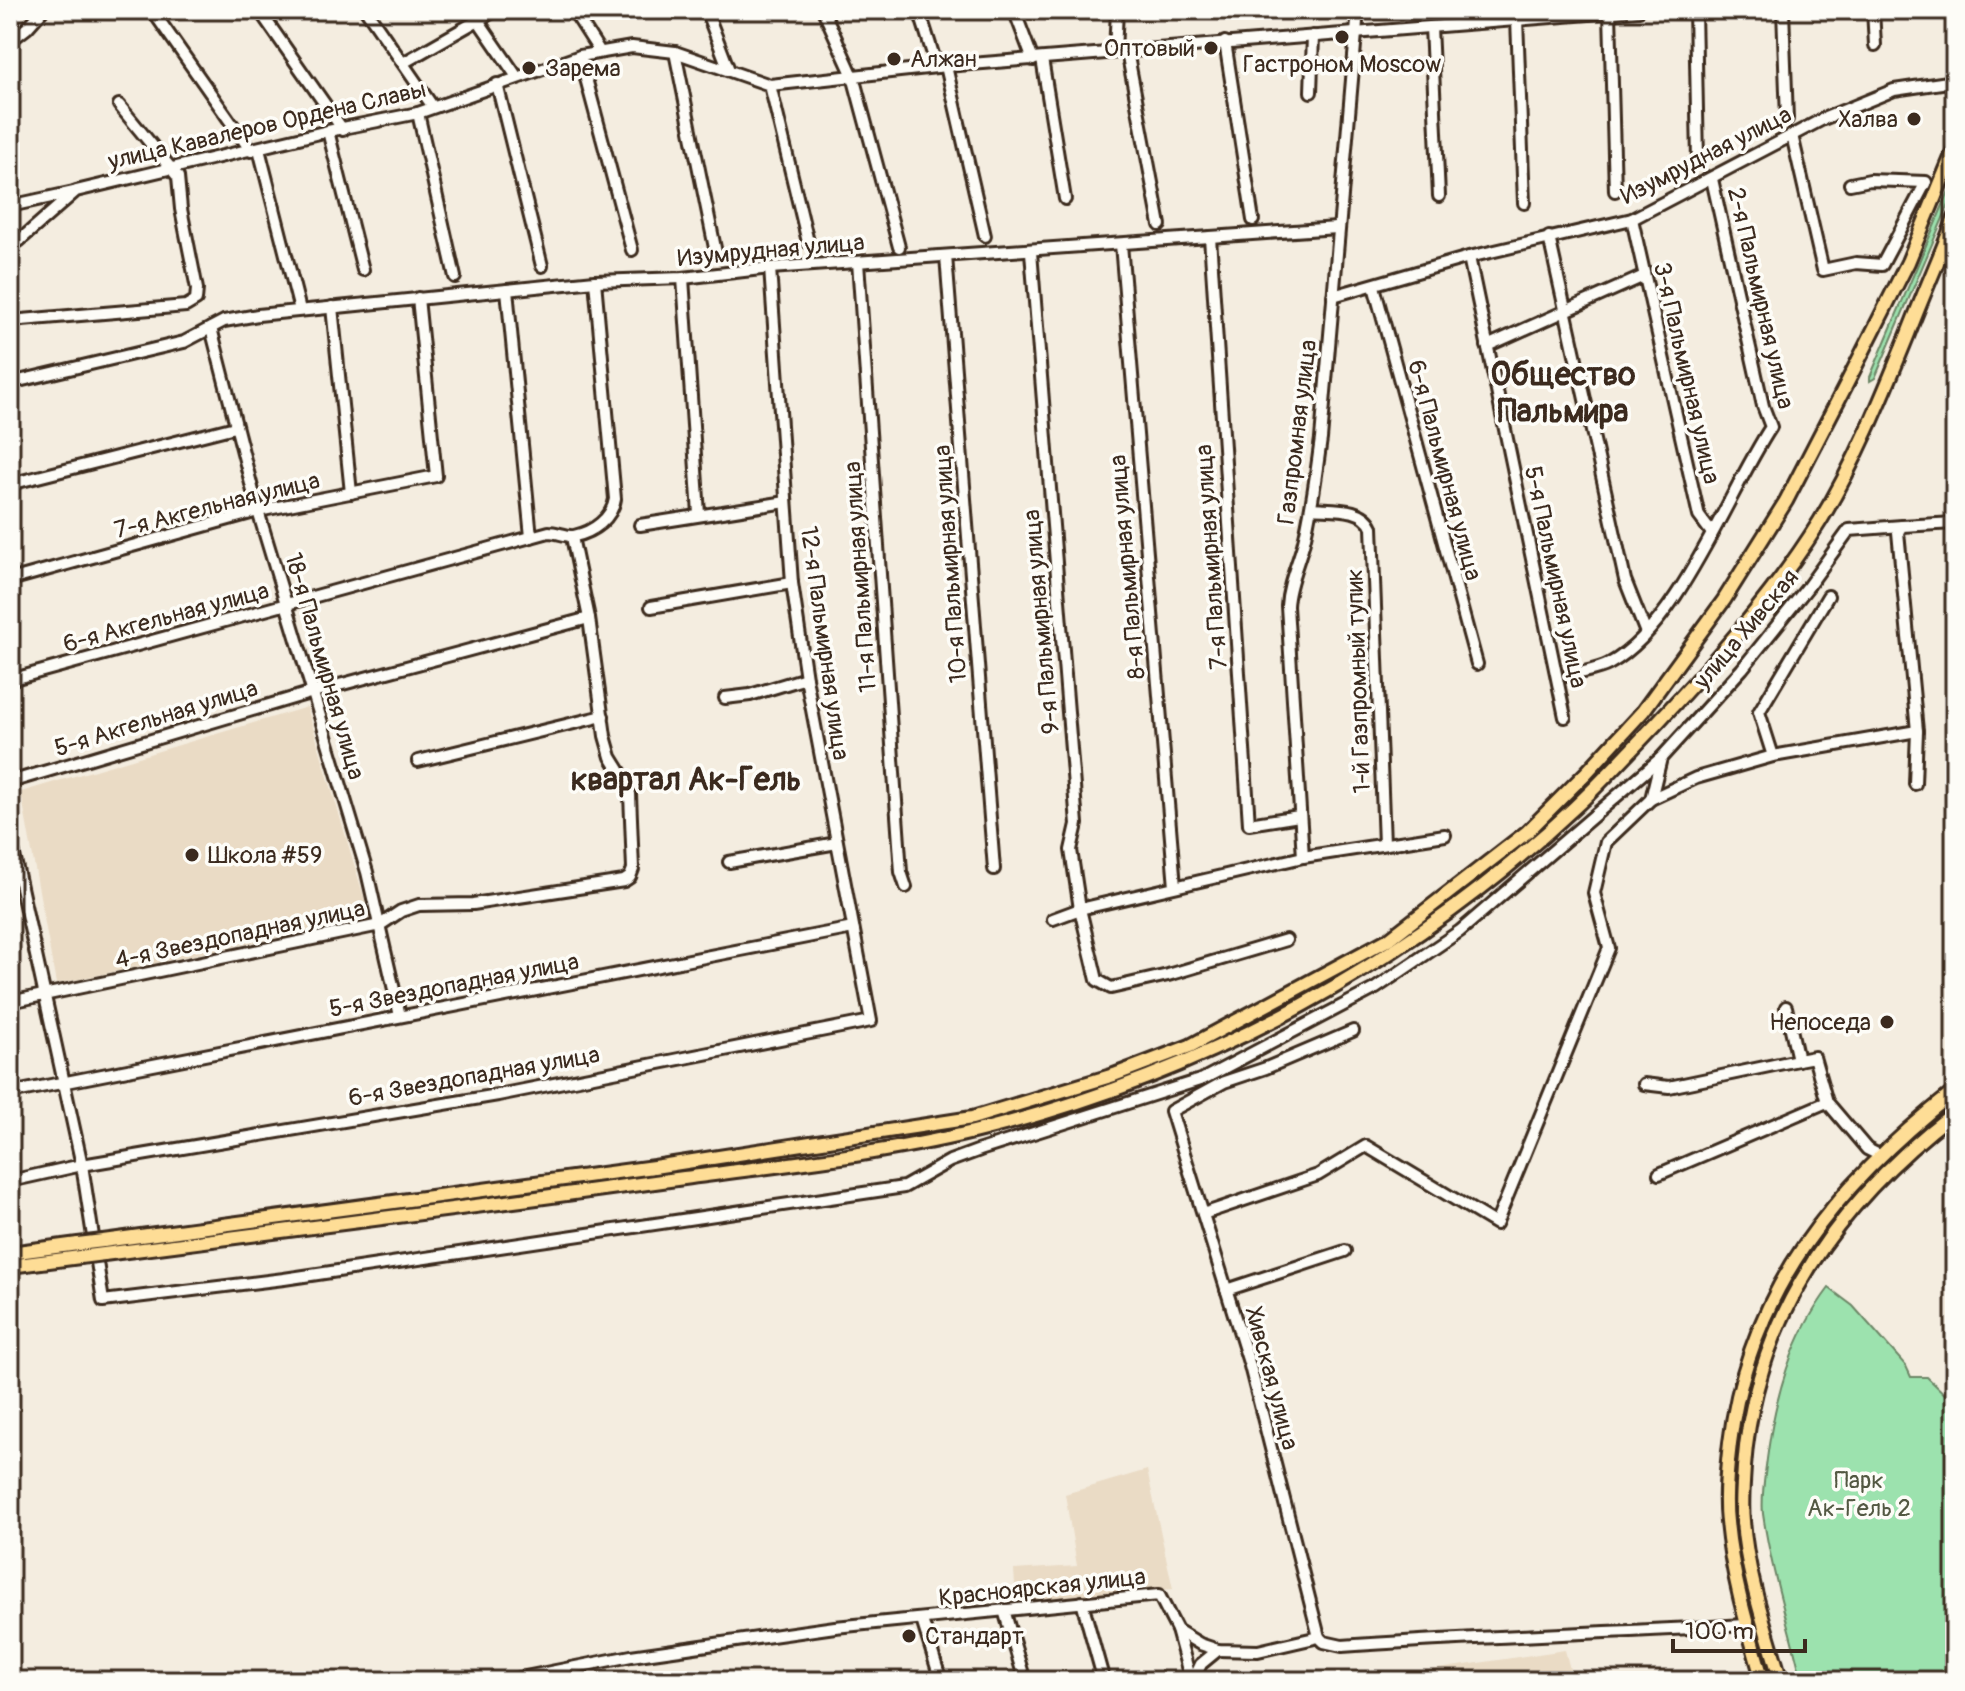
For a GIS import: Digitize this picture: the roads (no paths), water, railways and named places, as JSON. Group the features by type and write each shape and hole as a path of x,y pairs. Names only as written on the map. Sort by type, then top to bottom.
{"main road":[{"path":"10,1266 104,1247 972,1118 1114,1075 1190,1046 1389,939 1527,832 1587,772 1643,711 1724,600 1786,501 1848,381 1908,262 1955,148"},
{"path":"104,1247 759,1169 921,1144 1005,1124 1118,1089 1214,1050 1312,1001 1380,961 1425,929 1541,838 1600,783 1670,709 1768,595 1818,524 1860,449 1955,218"},
{"path":"1763,1681 1747,1625 1726,1520 1727,1464 1734,1412 1753,1340 1788,1272 1820,1222 1879,1155 1955,1091"},
{"path":"1781,1681 1751,1574 1742,1518 1746,1442 1754,1395 1768,1347 1785,1305 1827,1240 1914,1145 1955,1112"},
{"path":"10,1253 79,1251"},
{"path":"1726,1520 1742,1518"},
{"path":"1737,1578 1751,1574"}],"street":[{"path":"10,41 43,10"},
{"path":"152,10 255,150 300,310"},
{"path":"259,10 343,130"},
{"path":"366,10 433,107"},
{"path":"403,63 474,15 496,10"},
{"path":"573,10 600,52"},
{"path":"706,10 729,70"},
{"path":"823,10 853,76 899,247"},
{"path":"919,10 941,66 985,236"},
{"path":"1014,10 1038,60 1065,199"},
{"path":"1117,10 1121,52 1160,225"},
{"name":"Газпромная улица","path":"1303,857 1288,589 1311,508 1321,439 1358,10"},
{"name":"улица Кавалеров Ордена Славы","path":"10,243 29,233 76,191 328,131 418,113 580,56 632,47 675,52 770,85 941,66 1639,10"},
{"path":"1695,10 1698,161"},
{"path":"1783,10 1787,119"},
{"path":"1873,10 1875,45"},
{"path":"1610,13 1615,191"},
{"path":"474,15 517,77"},
{"path":"1517,19 1524,203"},
{"path":"1431,27 1439,196"},
{"path":"1311,92 1313,36"},
{"path":"1225,42 1253,220"},
{"path":"675,52 716,253"},
{"path":"580,56 632,250"},
{"name":"Изумрудная улица","path":"1333,296 1469,257 1632,219 1823,119 1894,90 1955,81"},
{"path":"497,84 542,266"},
{"path":"770,85 808,242"},
{"path":"10,321 186,306 196,300 197,289 178,177 119,105"},
{"path":"418,113 455,277"},
{"path":"328,131 363,270"},
{"path":"1792,135 1823,270 1856,263 1882,265 1926,182 1880,180 1850,184"},
{"name":"2-я Пальмирная улица","path":"1711,532 1771,427 1763,406 1712,179"},
{"path":"10,206 76,191"},
{"name":"3-я Пальмирная улица","path":"1632,219 1699,516 1711,532"},
{"name":"Изумрудная улица","path":"10,383 184,342 224,321 300,310 595,281 683,278 770,268 1031,252 1337,228"},
{"name":"7-я Пальмирная улица","path":"1210,237 1249,824 1299,816"},
{"path":"1549,237 1625,580 1646,633"},
{"name":"8-я Пальмирная улица","path":"1121,244 1142,524 1175,886"},
{"name":"9-я Пальмирная улица","path":"1031,252 1077,824 1071,850 1080,909 1097,980 1111,988 1168,975 1286,940"},
{"name":"10-я Пальмирная улица","path":"946,256 994,869"},
{"name":"5-я Пальмирная улица","path":"1469,257 1565,717"},
{"name":"11-я Пальмирная улица","path":"858,262 901,872 906,887"},
{"name":"12-я Пальмирная улица","path":"770,268 792,583 806,678 871,1021"},
{"path":"1487,346 1644,276"},
{"path":"683,278 699,514"},
{"path":"418,761 603,716 589,618 572,537 607,520 614,510 615,499 595,281"},
{"name":"6-я Пальмирная улица","path":"1374,286 1477,664"},
{"path":"507,290 531,537"},
{"name":"7-я Акгельная улица","path":"10,580 258,511 436,476 418,298"},
{"path":"332,307 351,493"},
{"name":"18-я Пальмирная улица","path":"211,328 258,511 380,925 400,1016"},
{"path":"10,484 235,427"},
{"path":"640,525 786,502"},
{"name":"1-й Газпромный тупик","path":"1311,508 1358,512 1368,518 1372,527 1384,844"},
{"name":"улица Хивская","path":"1651,799 1661,758 1742,669 1849,530 1955,523"},
{"path":"1900,529 1917,731 1915,784"},
{"name":"6-я Акгельная улица","path":"10,680 549,532 572,537"},
{"path":"1568,676 1605,666 1646,633 1683,585 1711,532"},
{"path":"651,607 792,583"},
{"path":"1773,756 1759,712 1828,596"},
{"name":"5-я Акгельная улица","path":"10,782 313,692 589,618"},
{"path":"725,698 750,695 806,678"},
{"name":"4-я Звездопадная улица","path":"10,1002 380,925 401,911 419,905 473,904 624,881 633,869 630,794 611,757 603,716"},
{"path":"1203,1214 1318,1175 1366,1146 1496,1224 1609,948 1594,893 1606,842 1651,799 1696,778 1773,756 1917,731"},
{"path":"10,837 14,874 82,1165 103,1301 284,1279 904,1187 970,1153 1203,1079 1376,988 1460,931 1661,758"},
{"path":"1053,919 1080,909 1303,857 1445,835"},
{"path":"729,862 837,843"},
{"name":"5-я Звездопадная улица","path":"10,1093 853,928"},
{"path":"1786,1007 1798,1060"},
{"name":"6-я Звездопадная улица","path":"10,1181 82,1165 498,1095 871,1021"},
{"name":"Хивская улица","path":"1319,1637 1250,1366 1171,1111 1224,1082 1266,1068 1353,1031"},
{"path":"1644,1084 1669,1087 1814,1057 1827,1102 1867,1149 1879,1155"},
{"path":"1659,1174 1827,1102"},
{"path":"1226,1290 1345,1251"},
{"name":"Красноярская улица","path":"505,1681 631,1656 850,1625 1159,1595 1177,1630"},
{"path":"1082,1602 1104,1681"},
{"path":"1004,1610 1025,1681"},
{"path":"922,1620 941,1681"},
{"path":"1177,1630 1200,1644 1218,1650 1258,1651 1319,1637 1324,1642 1342,1646 1456,1637 1621,1633 1747,1625"},
{"path":"1177,1630 1192,1681"},
{"path":"1192,1681 1201,1664 1218,1650"}],"place":[{"name":"Гастроном Moscow","path":"1342,37"},
{"name":"Оптовый","path":"1211,48"},
{"name":"Алжан","path":"894,59"},
{"name":"Зарема","path":"529,68"},
{"name":"Халва","path":"1914,119"},
{"name":"Школа #59","path":"192,855"},
{"name":"Непоседа","path":"1887,1022"},
{"name":"Стандарт","path":"909,1636"}],"district":[{"name":"Общество Пальмира","path":"1563,392"},
{"name":"квартал Ак-Гель","path":"686,779"}],"park label":[{"name":"Парк Ак-Гель 2","path":"1859,1494"}]}
